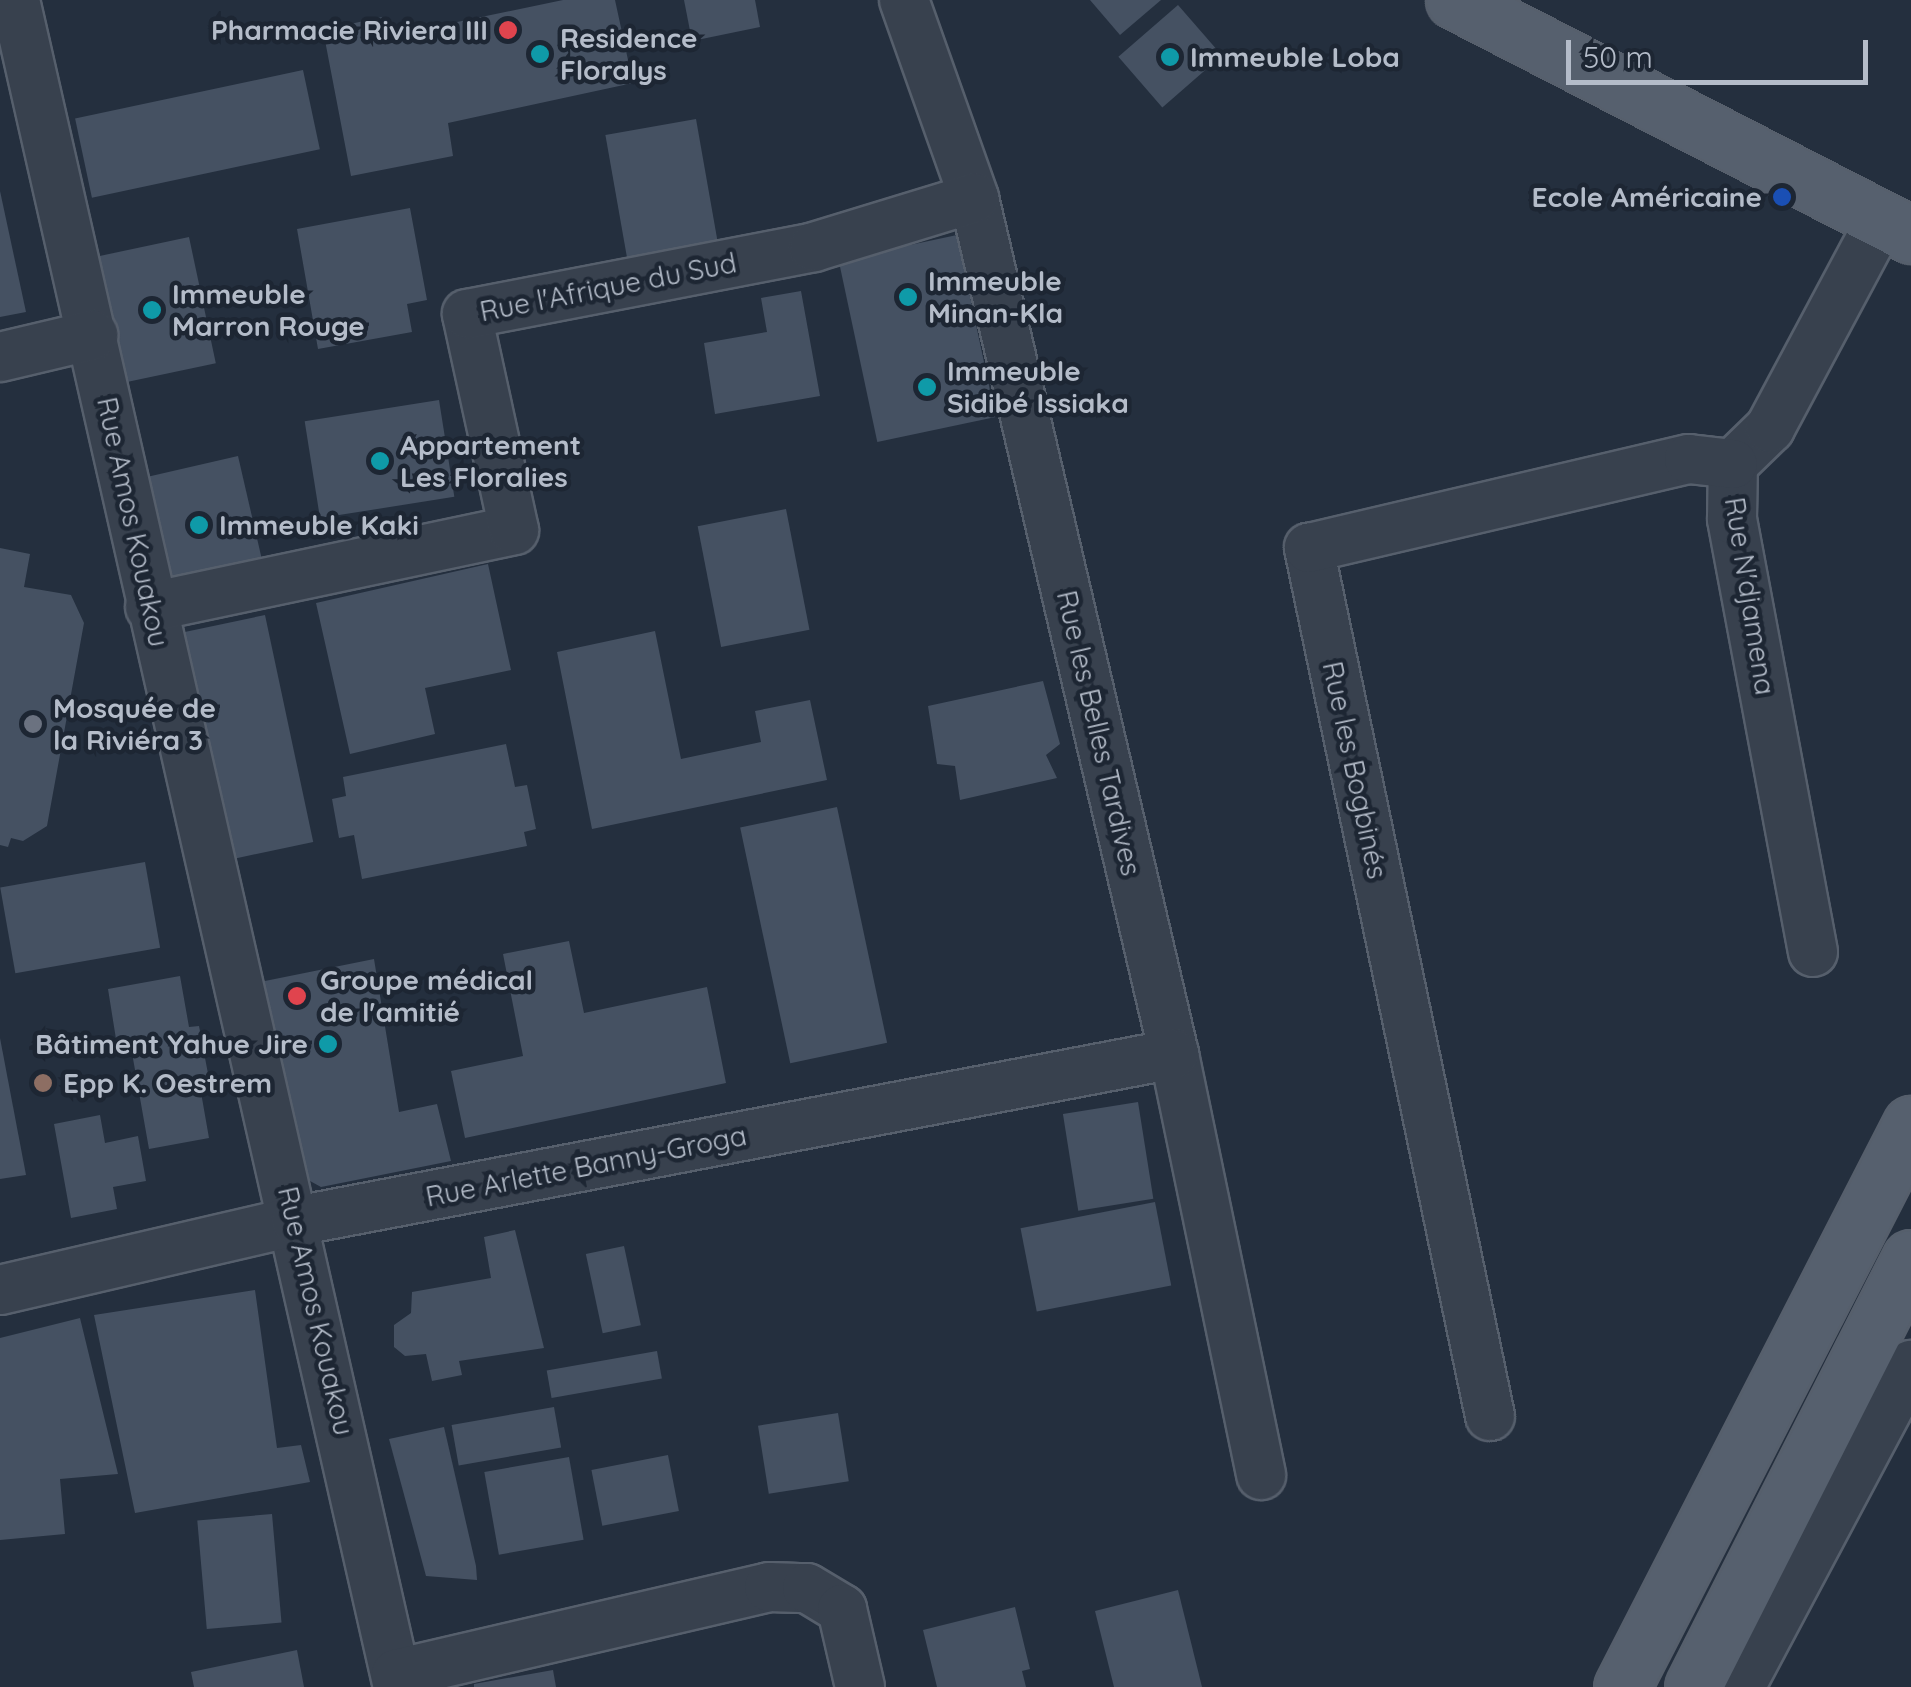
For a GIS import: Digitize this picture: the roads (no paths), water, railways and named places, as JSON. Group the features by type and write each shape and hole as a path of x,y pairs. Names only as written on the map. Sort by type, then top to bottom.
{"main road":[{"path":"1454,0 1902,225"},
{"path":"1622,1687 1911,1124"},
{"path":"1694,1687 1911,1258"}],"street":[{"name":"Rue Amos Kouakou","path":"15,0 93,335 150,607 296,1220 397,1680"},
{"name":"Rue les Belles Tardives","path":"904,0 974,198 1174,1054 1261,1475"},
{"name":"Rue l'Afrique du Sud","path":"150,607 514,530 467,314 814,247 974,198"},
{"name":"Rue N'djamena","path":"1813,952 1732,520 1732,464 1770,428 1902,225"},
{"path":"0,356 93,335"},
{"name":"Rue les Bogbinés","path":"1490,1416 1308,548 1689,460 1732,464"},
{"name":"Rue Arlette Banny-Groga","path":"0,1290 296,1220 1174,1054"},
{"path":"1740,1687 1911,1364"},
{"path":"397,1680 769,1587 808,1588 842,1610 860,1687"}],"place":[{"name":"Pharmacie Riviera III","path":"508,30"},
{"name":"Residence Floralys","path":"540,54"},
{"name":"Immeuble Loba","path":"1170,57"},
{"name":"Ecole Américaine","path":"1782,197"},
{"name":"Immeuble Minan-Kla","path":"908,297"},
{"name":"Immeuble Marron Rouge","path":"152,310"},
{"name":"Immeuble Sidibé Issiaka","path":"927,387"},
{"name":"Appartement Les Floralies","path":"380,461"},
{"name":"Immeuble Kaki","path":"199,525"},
{"name":"Mosquée de la Riviéra 3","path":"33,724"},
{"name":"Groupe médical de l'amitié","path":"297,996"},
{"name":"Bâtiment Yahue Jire","path":"328,1044"},
{"name":"Epp K. Oestrem","path":"43,1083"}]}
